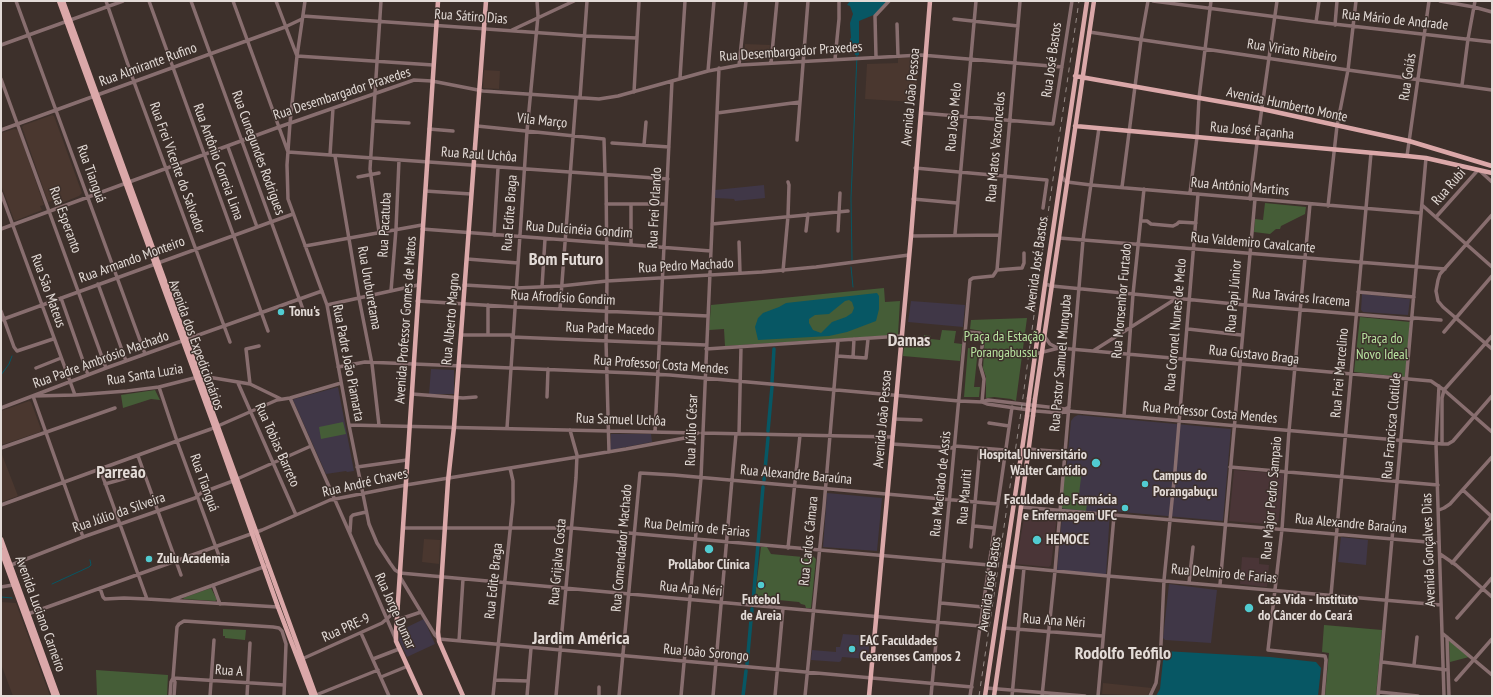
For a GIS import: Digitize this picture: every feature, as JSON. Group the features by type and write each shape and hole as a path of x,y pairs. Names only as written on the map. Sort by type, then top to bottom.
{"main road":[{"name":"Avenida dos Expedicionários","path":"59,1 96,96 266,566 315,696"},
{"name":"Avenida dos Expedicionários","path":"63,1 68,21"},
{"name":"Avenida Professor Gomes de Matos","path":"396,641 426,162 430,129 438,1"},
{"name":"Rua Alberto Magno","path":"439,639 445,528 486,1"},
{"name":"Avenida João Pessoa","path":"869,696 911,236 915,168 930,1"},
{"name":"Avenida José Bastos","path":"985,696 1087,1"},
{"name":"Avenida José Bastos","path":"994,696 1035,399 1094,1"},
{"path":"1085,10 1093,11"},
{"name":"Avenida Humberto Monte","path":"1076,76 1262,109 1409,141 1492,166"},
{"name":"Rua José Façanha","path":"1075,126 1426,158"},
{"path":"1426,158 1492,173"},
{"name":"Avenida Luciano Carneiro","path":"1,539 54,696"},
{"name":"Avenida Luciano Carneiro","path":"1,551 13,585 28,614 58,696"},
{"name":"Avenida dos Expedicionários","path":"266,566 278,607 301,660"},
{"path":"439,639 463,696"},
{"name":"Rua Jorge Dumar","path":"396,641 421,696"}],"street":[{"name":"Rua Tianguá","path":"16,1 145,354"},
{"name":"Rua Frei Vicente do Salvador","path":"106,1 134,82 230,342"},
{"path":"1,45 123,1"},
{"name":"Rua Antônio Correia Lima","path":"148,1 268,331"},
{"name":"Rua Cunegundes Rodrigues","path":"190,1 304,312"},
{"name":"Rua Padre João Piamarta","path":"234,1 288,152"},
{"path":"276,1 297,56 433,65"},
{"name":"Rua Padre João Piamarta","path":"305,1 297,56 290,123 288,152 288,199 327,305 357,468 369,524 377,543 390,563 400,574 435,636 439,639"},
{"path":"379,232 370,169 370,158 381,1"},
{"name":"Rua Edite Braga","path":"507,428 524,169 538,17 536,1"},
{"path":"511,30 574,1"},
{"path":"560,309 573,136 585,36 587,1"},
{"path":"634,92 639,1"},
{"path":"680,78 685,1"},
{"path":"708,71 714,1"},
{"path":"739,65 746,1"},
{"path":"771,63 777,1"},
{"path":"797,140 808,1"},
{"path":"835,59 839,19 839,1"},
{"path":"876,57 875,16 889,1"},
{"name":"Rua João Melo","path":"955,234 976,1"},
{"name":"Rua Matos Vasconcelos","path":"997,270 1020,1"},
{"name":"Rua José Bastos","path":"1009,121 1054,123 1072,1"},
{"path":"1122,187 1141,40 1148,1"},
{"name":"Rua Mário de Andrade","path":"1153,1 1316,22 1492,42"},
{"path":"1190,193 1210,1"},
{"path":"1250,199 1277,1"},
{"path":"1316,22 1319,1"},
{"path":"1335,24 1337,1"},
{"path":"1328,206 1337,126 1348,70 1356,1"},
{"name":"Rua Goiás","path":"1407,156 1426,34 1429,1"},
{"path":"1440,1 1492,12"},
{"path":"1462,85 1475,1"},
{"name":"Rua Almirante Rufino","path":"1,130 285,27 302,18"},
{"name":"Rua Sátiro Dias","path":"302,18 380,21 585,36 637,38"},
{"path":"954,19 1018,26"},
{"path":"897,24 898,56"},
{"name":"Rua Viriato Ribeiro","path":"1089,32 1492,90"},
{"name":"Rua Desembargador Praxedes","path":"1,229 290,123 413,80 432,81 480,90 606,99 719,68 739,65 926,55 1062,67"},
{"name":"Rua Júlio César","path":"681,696 701,478 700,433 715,182 719,68"},
{"name":"Rua Esperanto","path":"1,79 106,368"},
{"name":"Rua Frei Orlando","path":"655,432 672,81"},
{"path":"717,113 800,102"},
{"path":"330,155 333,108"},
{"path":"921,113 1009,121"},
{"path":"373,121 408,123"},
{"path":"644,145 646,122"},
{"name":"Vila Março","path":"477,126 604,139 605,175"},
{"name":"Rua Pastor Samuel Munguba","path":"1042,694 1055,571 1078,289 1083,240 1099,128"},
{"path":"430,129 453,131"},
{"path":"612,144 669,147"},
{"path":"228,147 257,226"},
{"name":"Rua Raul Uchôa","path":"288,152 668,179"},
{"name":"Rua Frei Marcelino","path":"1331,595 1371,153"},
{"name":"Rua Uruburetama","path":"335,156 348,238 372,364 379,425"},
{"name":"Rua Francisca Clotilde","path":"1379,694 1426,158"},
{"name":"Rua Pacatuba","path":"392,291 399,160"},
{"path":"494,235 498,168"},
{"path":"915,168 1047,180 1043,208"},
{"path":"1479,170 1492,182"},
{"name":"Rua Rubi","path":"1436,217 1479,170"},
{"path":"358,177 379,173"},
{"path":"605,175 607,280 606,341 609,452"},
{"path":"1061,175 1067,182"},
{"path":"783,271 788,216 788,182"},
{"name":"Rua Antônio Martins","path":"1067,182 1421,213"},
{"name":"Rua Monsenhor Furtado","path":"1124,416 1133,294 1144,189"},
{"path":"425,191 471,194"},
{"name":"Rua São Mateus","path":"1,193 75,395"},
{"path":"838,231 840,193"},
{"name":"Rua Coronel Nunes de Melo","path":"1150,696 1156,683 1160,644 1164,580 1171,520 1184,359 1188,329 1198,194"},
{"path":"913,199 957,203"},
{"name":"Rua Papi Júnior","path":"1220,585 1255,199"},
{"path":"606,204 666,204"},
{"path":"630,244 631,204"},
{"name":"Rua Major Pedro Sampaio","path":"1310,204 1289,431 1282,529 1268,650 1325,656 1323,696"},
{"path":"1422,205 1492,267"},
{"path":"712,224 848,211"},
{"name":"Rua Armando Monteiro","path":"2,319 293,214"},
{"path":"806,231 808,214"},
{"path":"1492,215 1445,269 1438,280 1437,297 1443,307 1492,349"},
{"path":"1141,220 1147,221 1151,224 1173,226 1177,225 1179,222 1196,224"},
{"name":"Rua Dulcinéia Gondim","path":"305,246 379,232 422,227 468,233 711,251"},
{"path":"911,236 955,234 1000,235"},
{"name":"Rua Valdemiro Cavalcante","path":"1059,238 1445,269"},
{"path":"542,287 545,239"},
{"path":"739,242 740,274"},
{"path":"997,270 1022,268 1024,263 1024,253"},
{"name":"Rua Pedro Machado","path":"464,285 516,288 542,287 607,280 740,274 783,271 909,255"},
{"path":"467,259 518,263"},
{"name":"Rua Machado de Assis","path":"931,696 970,280 993,276 997,270"},
{"path":"1444,332 1492,276"},
{"path":"98,284 126,361"},
{"name":"Rua Taváres Iracema","path":"1045,284 1078,289 1190,298 1245,305 1412,319 1441,320"},
{"path":"327,305 418,285"},
{"name":"Rua Padre Ambrósio Machado","path":"1,408 106,368 322,291"},
{"path":"1358,292 1414,297"},
{"path":"61,298 88,375"},
{"path":"1093,351 1178,298"},
{"name":"Rua Afrodísio Gondim","path":"417,301 607,312 708,316"},
{"path":"488,305 488,335"},
{"path":"1,311 2,319 15,350 19,351 54,339"},
{"path":"1188,329 1242,334"},
{"path":"966,332 980,333 982,335 980,365 984,379 982,402"},
{"name":"Rua Padre Macedo","path":"461,334 660,342 706,347 741,347 901,336"},
{"path":"1045,336 1050,344 1059,348"},
{"path":"1444,390 1492,336"},
{"path":"837,356 866,358 868,339"},
{"name":"Rua Carlos Câmara","path":"805,696 838,340"},
{"path":"852,357 854,340"},
{"path":"250,384 246,349 259,346"},
{"path":"713,696 737,434 741,347"},
{"name":"Rua Gustavo Braga","path":"1035,354 1059,348 1431,381 1444,390 1492,432"},
{"path":"36,368 61,358"},
{"name":"Rua Professor Costa Mendes","path":"338,367 365,362 372,364 607,371 659,374 896,396 982,402 987,404 1060,413 1069,409"},
{"path":"547,397 548,369"},
{"name":"Rua Santa Luzia","path":"33,396 75,395 128,391 159,387 198,377 250,384 281,399"},
{"name":"Rua Tobias Barreto","path":"238,383 296,515"},
{"path":"1,505 138,456 281,399 290,398 341,383"},
{"name":"Avenida Gonçalves Dias","path":"1439,386 1442,444"},
{"name":"Rua Tianguá","path":"159,387 222,564"},
{"name":"Avenida Gonçalves Dias","path":"1444,390 1440,403 1436,444 1442,634 1449,696"},
{"path":"412,394 476,398"},
{"path":"33,396 83,537"},
{"path":"1442,444 1448,444 1453,441 1492,396"},
{"name":"Rua Jorge Dumar","path":"290,398 396,641"},
{"name":"Rua Professor Costa Mendes","path":"982,402 988,400 1124,416 1442,444"},
{"name":"Avenida José Bastos","path":"970,696 1012,407"},
{"path":"1,448 115,408"},
{"path":"894,419 921,420"},
{"path":"989,424 1009,426"},
{"name":"Rua Samuel Uchôa","path":"349,425 892,437"},
{"name":"Rua Grijalva Costa","path":"556,696 567,588 577,457 570,430"},
{"name":"Rua André Chaves","path":"28,614 255,533 334,499 406,485 609,452 690,437 700,433"},
{"path":"788,548 800,435"},
{"path":"892,444 952,448 955,446 1005,450"},
{"name":"Rua Júlio da Silveira","path":"11,565 83,537 195,498 201,493 235,480 311,446"},
{"name":"Rua Mauriti","path":"971,547 980,448"},
{"path":"1028,449 1064,452"},
{"path":"138,456 181,575"},
{"path":"1439,510 1448,507 1492,457"},
{"path":"357,468 407,460"},
{"path":"1230,467 1438,485"},
{"name":"Rua Edite Braga","path":"493,696 513,493 510,468"},
{"path":"100,469 147,599"},
{"name":"Rua Alexandre Baraúna","path":"640,473 998,504"},
{"name":"Rua Comendador Machado","path":"619,696 633,534 640,473"},
{"path":"105,484 141,474"},
{"path":"1452,563 1492,516 1463,490"},
{"name":"Rua Alexandre Baraúna","path":"1021,507 1439,543"},
{"path":"350,534 351,517 353,515 366,512"},
{"path":"1098,696 1114,516"},
{"path":"974,526 994,528"},
{"name":"Rua Delmiro de Farias","path":"403,528 572,528 989,565"},
{"path":"1189,582 1193,547"},
{"path":"1440,554 1492,597"},
{"path":"170,600 266,566"},
{"name":"Rua Delmiro de Farias","path":"1004,566 1442,604"},
{"path":"1012,696 1024,568"},
{"name":"Rua Ana Néri","path":"400,574 505,582 980,626"},
{"path":"1457,618 1492,578"},
{"path":"459,641 463,579"},
{"path":"1,587 13,585"},
{"path":"213,585 220,604"},
{"path":"100,588 105,599 124,598 170,600 278,607"},
{"path":"941,602 983,607"},
{"path":"775,696 783,608"},
{"name":"Rua PRE-9","path":"301,660 387,620 398,609"},
{"path":"397,620 421,612"},
{"path":"170,696 177,627 184,621 279,628 282,631 286,644 284,696"},
{"name":"Rua Ana Néri","path":"1004,628 1103,636"},
{"path":"361,633 389,696"},
{"path":"1442,634 1492,675"},
{"path":"1414,665 1417,637"},
{"name":"Avenida Gonçalves Dias","path":"1444,696 1447,637"},
{"name":"Rua João Sorongo","path":"439,639 972,687"},
{"path":"1456,680 1492,639"},
{"path":"210,696 214,640"},
{"path":"907,640 936,642"},
{"path":"247,696 250,643"},
{"path":"527,696 531,648"},
{"path":"372,659 399,649"},
{"path":"1382,662 1445,669"},
{"path":"381,677 408,666"},
{"path":"315,696 378,670"},
{"path":"173,678 175,682 174,696"},
{"name":"Rua A","path":"173,678 284,685"},
{"path":"495,680 528,681"},
{"path":"599,687 599,696"},
{"path":"986,688 1042,694 1085,696"},
{"path":"1379,694 1418,696"}],"shaded area":[{"path":"745,44 770,45 768,59 745,61"},
{"path":"898,58 920,59 915,102 865,99 867,64 898,63"},
{"path":"484,70 500,71 499,89 483,88"},
{"path":"52,115 54,116 82,193 79,196 57,205 55,200 48,202 22,127"},
{"path":"14,129 18,130 44,205 40,206 42,210 17,220 14,220 1,185 1,133"},
{"path":"764,185 765,198 735,201 734,199 715,198 715,190"},
{"path":"1362,294 1410,299 1408,315 1363,312 1361,310"},
{"path":"911,301 965,305 963,327 908,322"},
{"path":"431,369 454,370 454,394 429,394"},
{"path":"338,387 354,471 326,474 293,400"},
{"path":"29,401 31,402 41,429 40,432 1,445 1,411"},
{"name":"Campus do Porangabuçu","path":"1078,415 1231,429 1223,521 1110,511 1106,575 1057,570 1071,421"},
{"path":"611,434 651,434 652,442 610,450"},
{"path":"1,452 18,496 1,502"},
{"path":"1234,470 1284,474 1278,525 1229,521"},
{"path":"827,493 882,498 877,551 823,547"},
{"name":"HEMOCE","path":"1025,512 1057,516 1051,565 1049,567 1016,564"},
{"path":"1341,537 1368,540 1366,565 1338,562"},
{"path":"424,539 440,540 439,564 422,562"},
{"path":"1242,557 1259,558 1259,564 1269,565 1267,587 1240,584"},
{"path":"1169,584 1217,590 1211,643 1165,640 1163,638"},
{"path":"1,602 16,603 50,696 13,696 1,664"},
{"path":"424,619 435,644 407,657 399,640 401,630"},
{"name":"FAC Faculdades Cearenses Campos 2","path":"843,634 870,636 868,659 842,657 841,661 839,662 811,660 812,650 836,652 836,647 840,647"},
{"path":"1103,683 1152,688 1147,696 1102,694"}],"green space":[{"path":"1265,203 1306,207 1305,214 1281,226 1280,229 1276,229 1270,234 1254,232 1255,219 1263,220"},
{"path":"884,288 885,302 900,301 898,335 725,346 724,329 709,330 711,305"},
{"name":"Praça do Novo Ideal","path":"1360,317 1410,322 1405,377 1354,372"},
{"name":"Praça da Estação Porangabussu","path":"1027,318 1016,401 994,397 986,398 986,377 983,368 985,336 982,331 970,329 971,320"},
{"path":"942,330 956,331 954,343 962,344 960,361 903,356 905,336 924,338 924,335 931,336 931,339 940,340"},
{"path":"968,348 978,349 974,387 980,387 979,397 964,397"},
{"path":"155,390 160,400 151,399 123,408 121,395"},
{"path":"343,422 346,434 321,439 319,427"},
{"path":"1065,468 1082,469 1078,503 1087,504 1086,511 1060,508"},
{"path":"761,547 767,547 771,554 803,557 806,554 812,555 816,559 811,608 806,608 805,605 799,602 768,599 766,601 758,601 757,604 754,604"},
{"path":"211,588 217,600 215,601 183,598"},
{"path":"1324,625 1382,630 1376,696 1325,696 1329,653 1322,652"},
{"path":"223,629 246,630 245,640 225,638 225,636 223,636"},
{"path":"1450,641 1469,657 1450,662"},
{"path":"96,670 168,675 167,696 97,696"}],"water":[{"path":"850,1 888,1 876,14 859,21 859,55 855,55 850,39 850,23 853,14 850,6 847,5"},
{"path":"877,293 879,296 879,309 876,321 847,332 829,336 758,340 755,327 758,318 763,313 786,303","holes":["849,300 852,302 854,308 852,313 832,322 821,333 813,330 809,323 809,319 815,315 829,314 845,301"]},
{"path":"1164,651 1270,657 1316,662 1321,668 1318,696 1156,696 1160,689"}],"waterway":[{"path":"852,260 851,198 857,55"},
{"path":"851,267 853,287"},
{"path":"772,382 774,349"},
{"path":"1,375 9,364 12,356"},
{"path":"768,431 772,387"},
{"path":"764,480 768,438"},
{"path":"753,602 763,487"},
{"path":"52,584 89,567 91,565 90,560"},
{"path":"1,597 12,598"},
{"path":"747,664 752,609"},
{"path":"743,696 746,671"}],"railway":[{"path":"979,696 1079,1"}],"place":[{"name":"Tonu's","path":"281,312"},
{"name":"Hospital Universitário Walter Cantídio","path":"1096,463"},
{"name":"Campus do Porangabuçu","path":"1145,484"},
{"name":"Faculdade de Farmácia e Enfermagem UFC","path":"1125,508"},
{"name":"HEMOCE","path":"1037,540"},
{"name":"Prollabor Clínica","path":"709,549"},
{"name":"Zulu Academia","path":"149,559"},
{"name":"Futebol de Areia","path":"761,585"},
{"name":"Casa Vida - Instituto do Câncer do Ceará","path":"1249,608"},
{"name":"FAC Faculdades Cearenses Campos 2","path":"852,649"}],"district":[{"name":"Bom Futuro","path":"566,260"},
{"name":"Damas","path":"909,341"},
{"name":"Parreão","path":"121,473"},
{"name":"Jardim América","path":"581,639"},
{"name":"Rodolfo Teófilo","path":"1123,654"}]}
